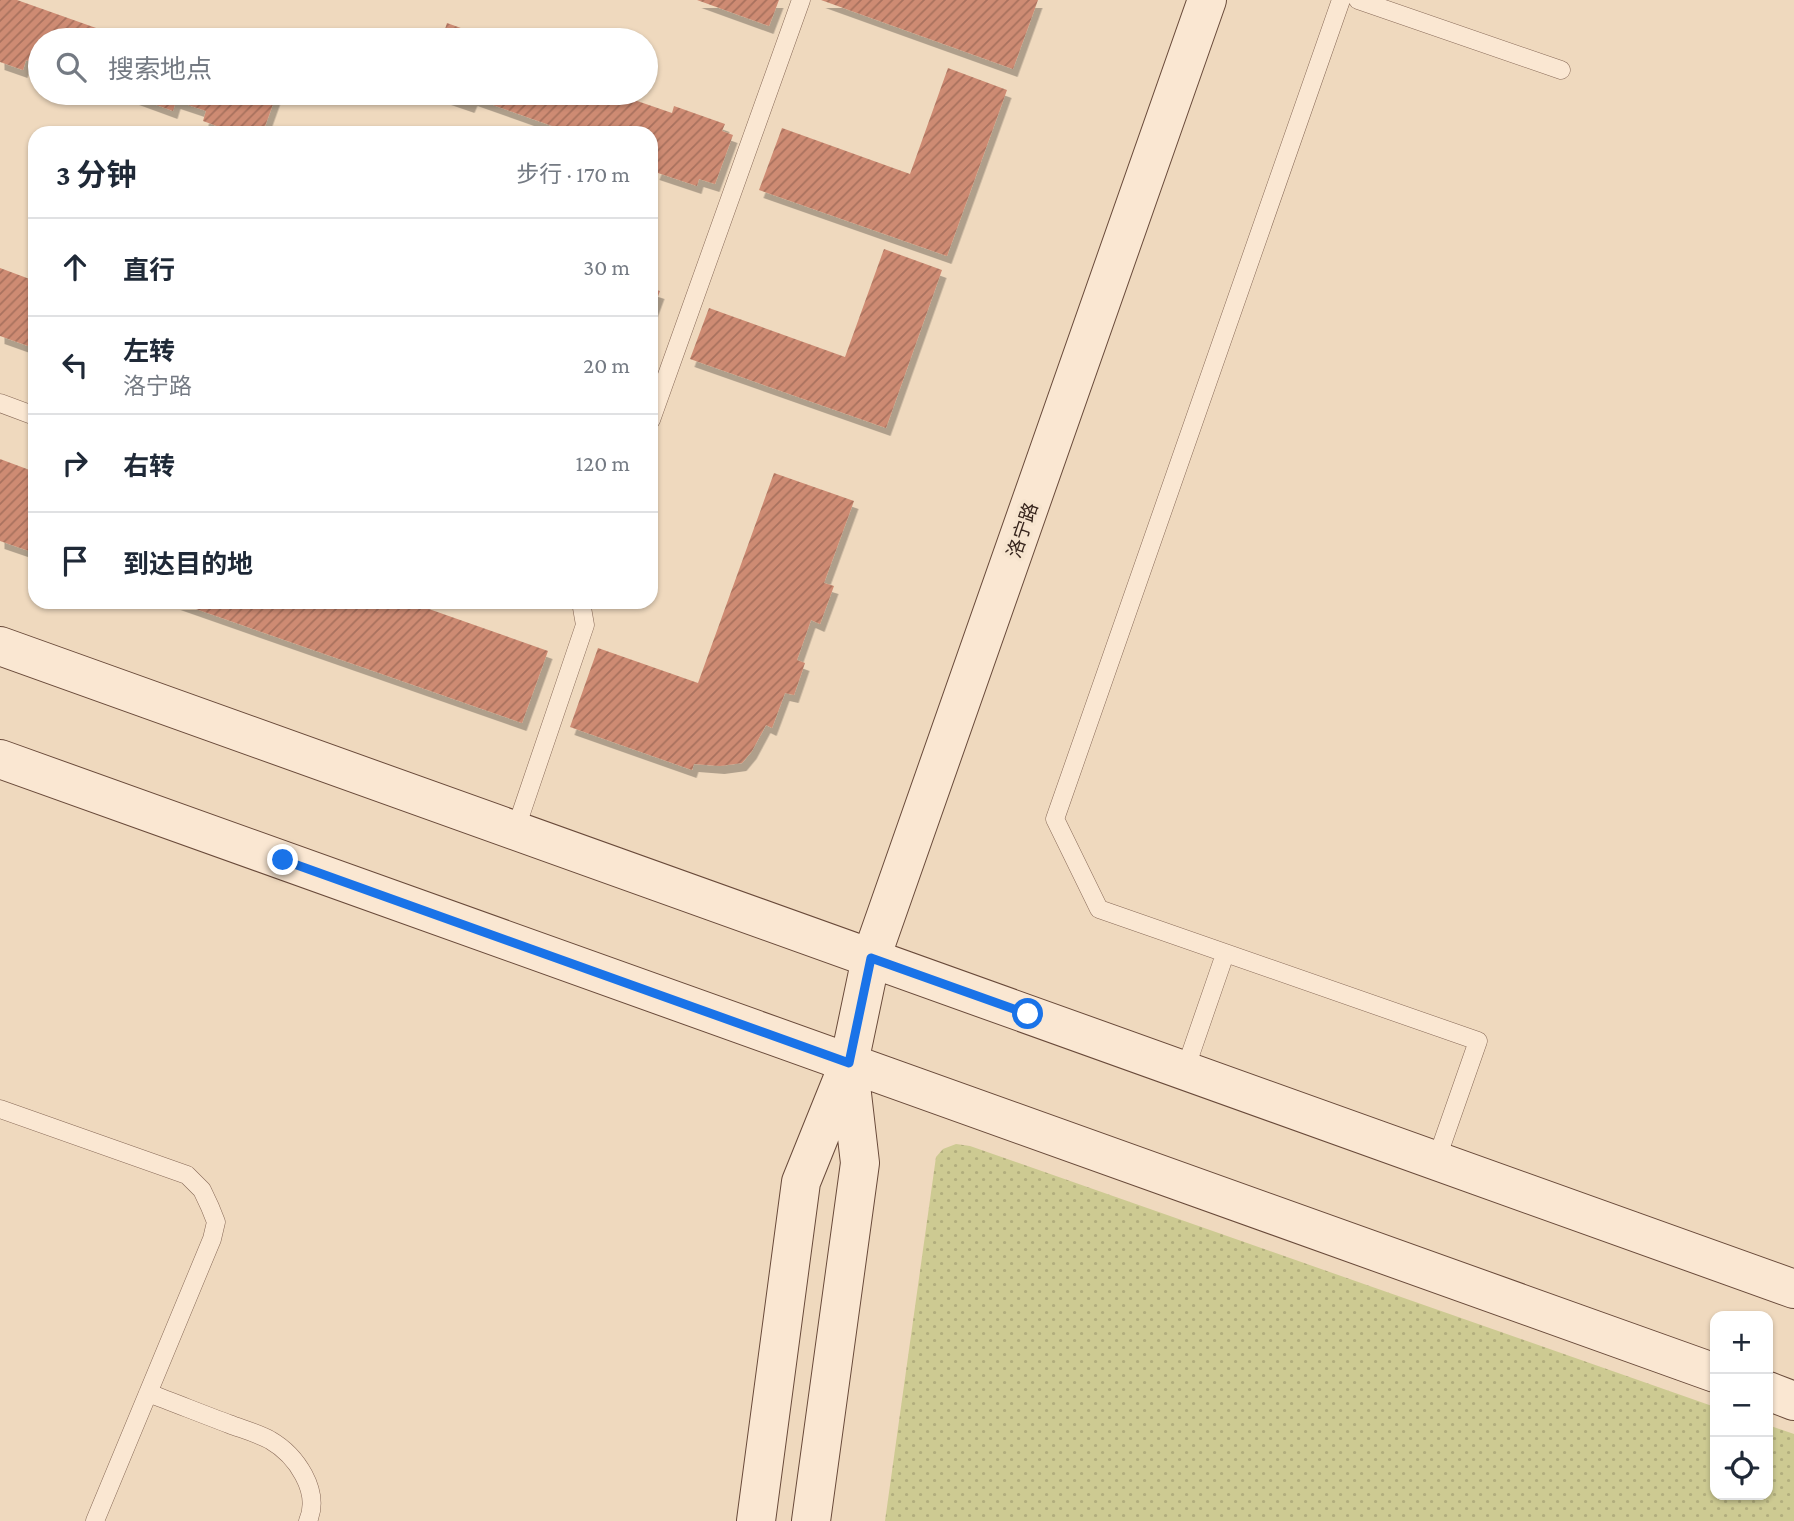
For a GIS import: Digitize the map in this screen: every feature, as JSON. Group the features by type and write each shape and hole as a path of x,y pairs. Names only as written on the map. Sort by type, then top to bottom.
{"main road":[{"name":"洛宁路","path":"849,1063 871,958 1207,0"},
{"path":"0,646 1794,1289"},
{"path":"0,759 1710,1371"},
{"path":"755,1521 801,1182 849,1063"},
{"path":"811,1521 860,1163 849,1063"},
{"path":"1773,1393 1794,1401"}],"lane":[{"path":"658,400 800,0"},
{"path":"1341,0 1055,819 1099,909 1478,1041 1436,1161"},
{"path":"1358,0 1561,70"},
{"path":"0,404 28,414"},
{"path":"515,831 585,625 582,609"},
{"path":"1185,1070 1225,954"},
{"path":"0,1110 187,1175 202,1190 216,1222 212,1239 95,1521"},
{"path":"148,1393 271,1441 293,1460 307,1480 312,1498 312,1511 308,1521"}],"shaded area":[{"path":"956,1144 970,1146 1710,1405 1710,1500 1773,1500 1773,1427 1794,1434 1794,1521 885,1521 936,1157 943,1149"}],"building":[{"path":"0,0 17,0 96,28 28,28 28,61 23,70 0,62"},
{"path":"697,0 779,0 769,26"},
{"path":"821,0 1038,0 1013,69"},
{"path":"447,23 461,28 445,28"},
{"path":"948,68 1007,90 947,256 759,190 782,128 910,174"},
{"path":"157,105 175,105 173,111"},
{"path":"188,105 273,105 265,126 217,126 203,121 206,111"},
{"path":"493,105 649,105 672,113 674,106 725,124 722,131 733,135 715,184 699,179 697,186 658,173 658,126 552,126"},
{"path":"884,249 942,270 886,428 690,359 709,308 845,357"},
{"path":"0,268 28,278 28,346 0,336"},
{"path":"0,459 28,469 28,551 0,541"},
{"path":"774,473 854,501 824,583 834,586 820,624 811,620 797,660 805,663 794,695 785,693 772,728 766,725 742,763 720,766 694,764 692,770 570,727 598,648 698,683"},
{"path":"196,609 429,609 548,651 522,723"}],"route":[{"path":"283,860 849,1063 871,958 1028,1014"}]}
